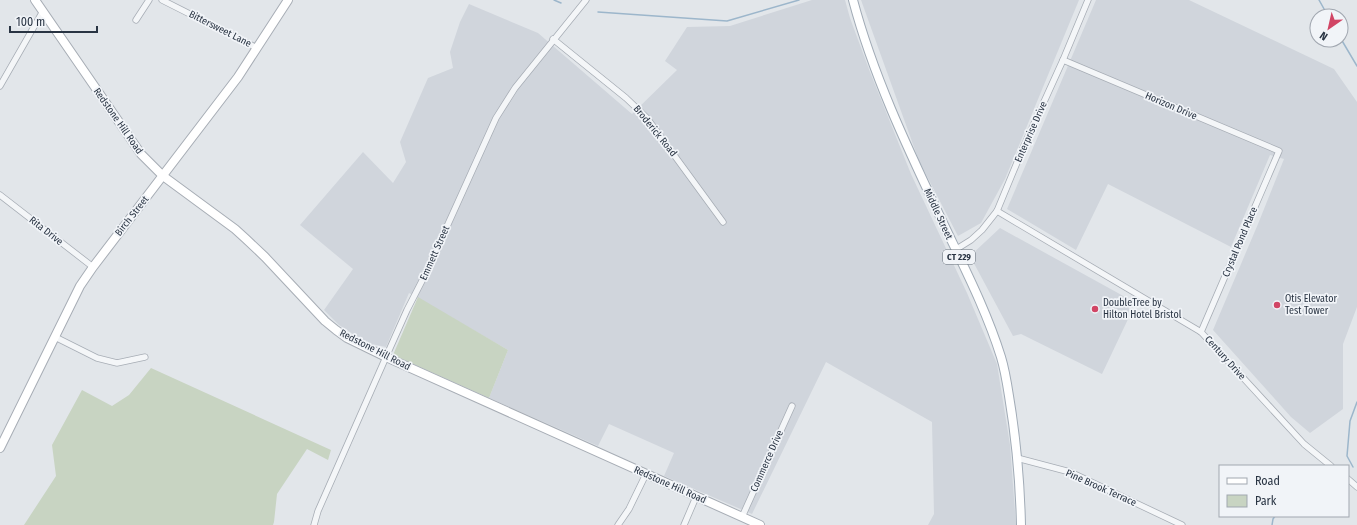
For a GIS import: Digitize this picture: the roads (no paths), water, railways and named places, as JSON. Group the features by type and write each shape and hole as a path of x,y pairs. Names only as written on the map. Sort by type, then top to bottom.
{"main road":[{"name":"Redstone Hill Road","path":"35,0 141,154 163,176 235,229 265,257 325,321 347,338 386,357 760,525"},
{"name":"Birch Street","path":"0,448 80,286 238,77 288,0"},
{"name":"Middle Street","path":"853,0 872,59 899,126 979,302 1001,358 1006,377 1018,458 1022,525"}],"street":[{"path":"136,20 149,0"},
{"name":"Bittersweet Lane","path":"162,0 257,48"},
{"name":"Emmett Street","path":"314,525 318,511 407,310 425,275 496,118 511,92 586,0"},
{"name":"Enterprise Drive","path":"955,250 971,240 982,230 997,211 1088,0"},
{"path":"0,86 42,11"},
{"name":"Broderick Road","path":"553,39 626,98 647,118 723,222"},
{"name":"Horizon Drive","path":"1063,60 1278,151"},
{"name":"Crystal Pond Place","path":"1201,332 1278,151"},
{"name":"Rita Drive","path":"0,195 93,267"},
{"name":"Century Drive","path":"997,211 1201,332 1304,444 1330,465"},
{"path":"55,337 97,358 117,363 145,357"},
{"name":"Commerce Drive","path":"742,517 792,406"},
{"name":"Pine Brook Terrace","path":"1018,458 1070,472 1182,525"},
{"path":"618,525 629,509 646,474"},
{"path":"1349,480 1357,487"},
{"path":"684,525 696,497"}],"waterway":[{"path":"554,0 561,3"},
{"path":"598,12 727,21 799,0"},
{"path":"1319,0 1324,8"},
{"path":"1346,48 1357,66"},
{"path":"1353,467 1347,456 1350,421 1357,402"},
{"path":"1272,525 1274,517"}],"place":[{"name":"Otis Elevator Test Tower","path":"1277,305"},
{"name":"DoubleTree by Hilton Hotel Bristol","path":"1095,309"}]}
